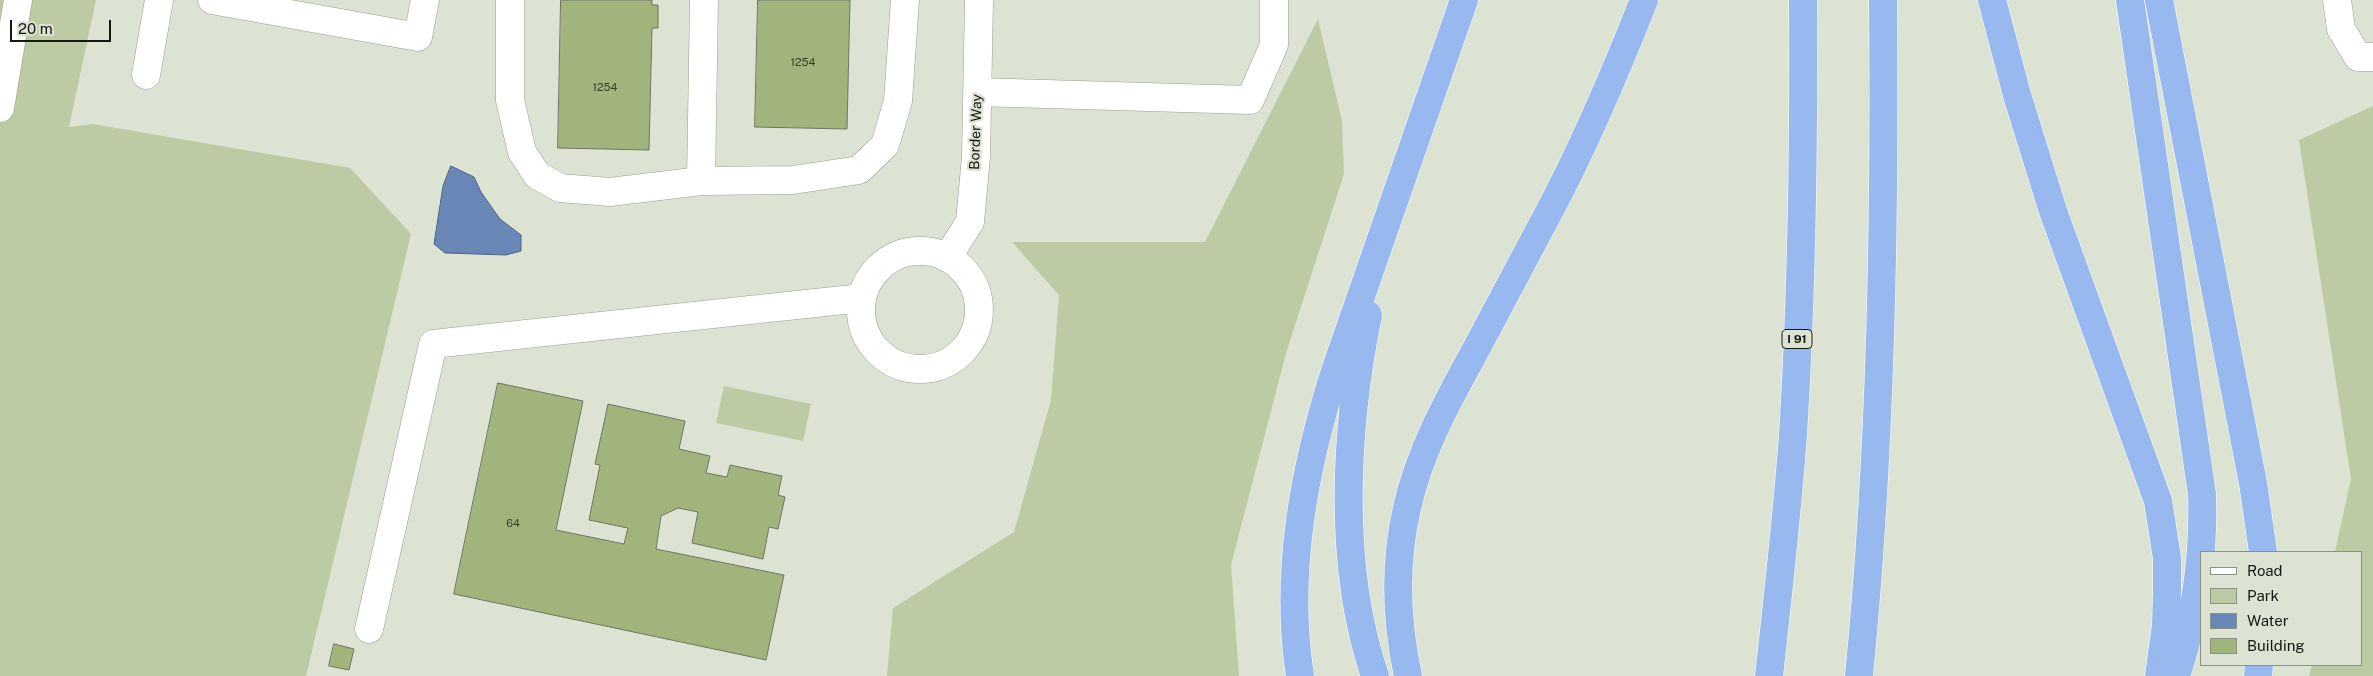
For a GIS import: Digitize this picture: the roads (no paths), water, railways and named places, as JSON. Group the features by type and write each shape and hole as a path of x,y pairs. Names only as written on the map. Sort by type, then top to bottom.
{"highway":[{"path":"1300,676 1296,640 1295,565 1298,530 1310,463 1335,371 1464,0"},
{"path":"1408,676 1399,621 1399,559 1407,506 1419,467 1452,392 1552,207 1604,98 1644,0"},
{"name":"I 91","path":"1769,676 1793,435 1802,191 1802,0"},
{"path":"1859,676 1876,428 1881,306 1883,0"},
{"path":"1992,0 2017,95 2050,202 2158,501 2164,530 2167,584 2166,625 2159,676"},
{"path":"2130,0 2202,494 2201,551"},
{"path":"2159,0 2253,483 2263,551"},
{"path":"1375,676 1366,647 1355,589 1350,502 1351,439 1359,372 1375,281 1398,191 1412,147"},
{"path":"2176,676 2190,628 2197,595 2200,560"}],"street":[{"path":"0,108 18,0"},
{"path":"146,75 159,0"},
{"path":"212,0 418,37 425,0"},
{"path":"510,0 510,100 522,152 538,175 560,188 610,192 701,181 793,180 859,170 885,145 898,101 905,0"},
{"path":"701,181 704,0"},
{"name":"Border Way","path":"947,258 970,222 976,157 979,0"},
{"path":"977,92 1250,100 1274,45 1274,0"},
{"path":"2337,0 2341,29 2358,57 2373,57"},
{"path":"912,252 930,252 947,258 963,270 974,287 979,307 976,327 968,345 953,360 934,368 914,370 895,364 878,353 866,336 861,316 862,298 868,281 880,267 894,257 912,252"},
{"path":"370,629 433,344 862,298"}],"water":[{"path":"451,166 474,177 481,192 500,219 521,235 521,251 506,255 445,253 434,244 443,186"}]}
